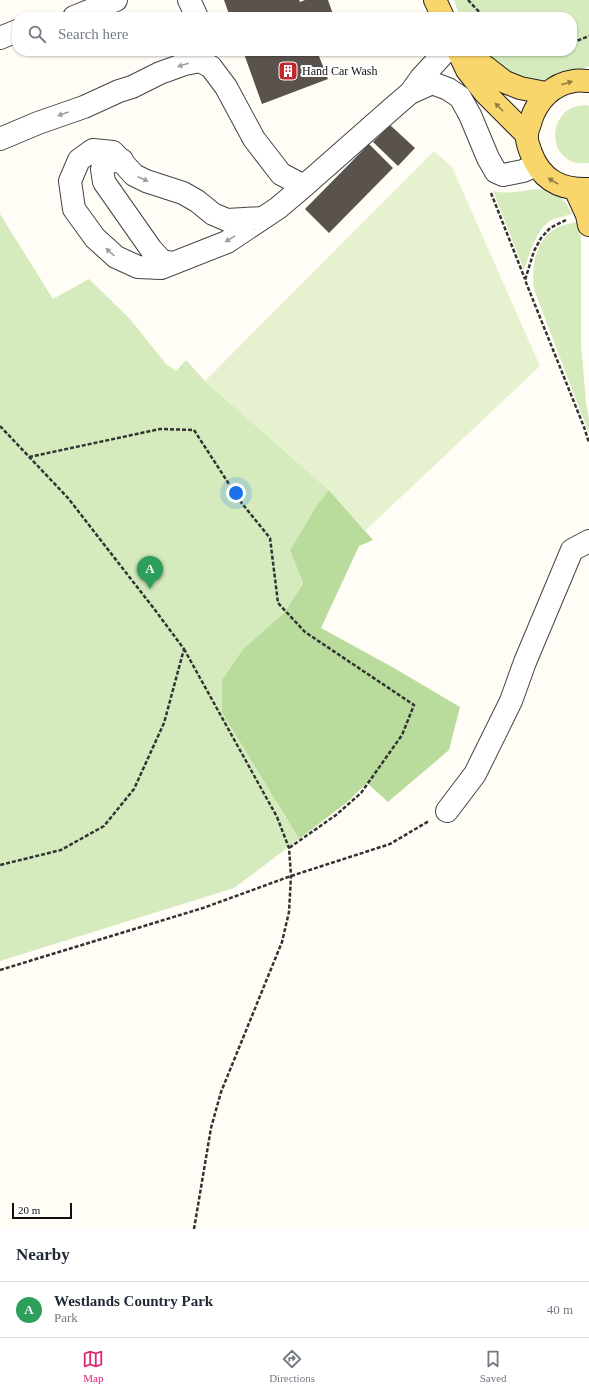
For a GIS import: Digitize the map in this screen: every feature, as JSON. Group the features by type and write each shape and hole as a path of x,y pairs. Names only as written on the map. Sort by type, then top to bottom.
{"main road":[{"path":"435,0 441,12"},
{"path":"460,56 466,70 485,93 527,135"},
{"path":"471,56 505,82 520,88 546,93"},
{"path":"579,222 587,215 582,189 556,184 547,177 536,165 528,143 527,135 534,110 546,93 563,83 574,80 589,81"}],"street":[{"path":"86,12 116,0"},
{"path":"189,0 195,12"},
{"path":"0,38 12,33"},
{"path":"212,56 216,74"},
{"path":"263,218 227,220 214,214 197,201 183,193 146,181 134,175 114,152 93,150 80,160 70,181 74,209 95,238 116,257 138,266 161,268 227,242 263,218 278,208 410,93 421,78 441,56"},
{"path":"0,139 38,123 84,107 119,91 132,87 160,73 200,60 211,67 226,87 254,139 281,174 304,186"},
{"path":"410,93 432,83 448,89 460,97 470,115 488,158 496,172 503,175 510,174 523,171 536,165"},
{"path":"122,160 108,162 102,169 104,182 151,249 162,261 174,263"},
{"path":"447,811 475,774 511,701 572,550 589,542"}],"path":[{"path":"468,0 479,12"},
{"path":"577,41 589,36"},
{"path":"489,190 584,427 589,443"},
{"path":"525,280 534,250 541,238 550,228 579,222"},
{"path":"0,426 68,498 184,649 277,817 289,848 291,876 289,912 282,942 221,1092 210,1128 194,1229"},
{"path":"29,457 160,429 194,430 240,501 270,538 278,602 305,632 414,705 402,735 361,793 336,815 289,848"},
{"path":"0,865 61,850 104,826 134,789 152,750 164,723 184,649"},
{"path":"0,970 203,908 291,876 390,844 447,811"}],"green space":[{"path":"454,0 589,0 589,66 570,75 556,79 543,80 515,76 486,56 577,56 577,12 458,12"},
{"path":"586,105 589,106 589,163 577,163 561,154 555,138 556,130 558,121 571,108"},
{"path":"434,151 452,167 540,366 365,531 329,490 205,381"},
{"path":"538,189 555,193 567,204 572,214 553,219 542,228 531,249 524,270 493,191 510,192"},
{"path":"0,214 53,299 89,279 130,319 166,364 176,371 186,360 205,381 329,490 317,505 290,550 303,582 284,613 243,649 222,680 278,805 299,839 234,888 0,961"},
{"path":"576,222 580,230 581,241 581,344 586,403 589,419 589,434 534,289 533,281 534,264 543,240 548,234 557,228"},
{"path":"329,490 373,540 359,546 321,628 394,668 460,707 449,750 388,802 367,783 346,803 299,839 222,712 222,680 243,649 284,613 303,583 290,550 317,505"}],"building":[{"path":"224,0 299,0 300,2 305,0 328,0 332,12 228,12"},
{"name":"Hand Car Wash","path":"245,56 319,56 328,79 262,104"},
{"path":"390,125 415,148 398,166 373,142"},
{"path":"369,144 393,168 329,233 305,209"}],"place":[{"name":"Hand Car Wash","path":"288,71"},
{"name":"Westlands Country Park","path":"150,589"}]}
